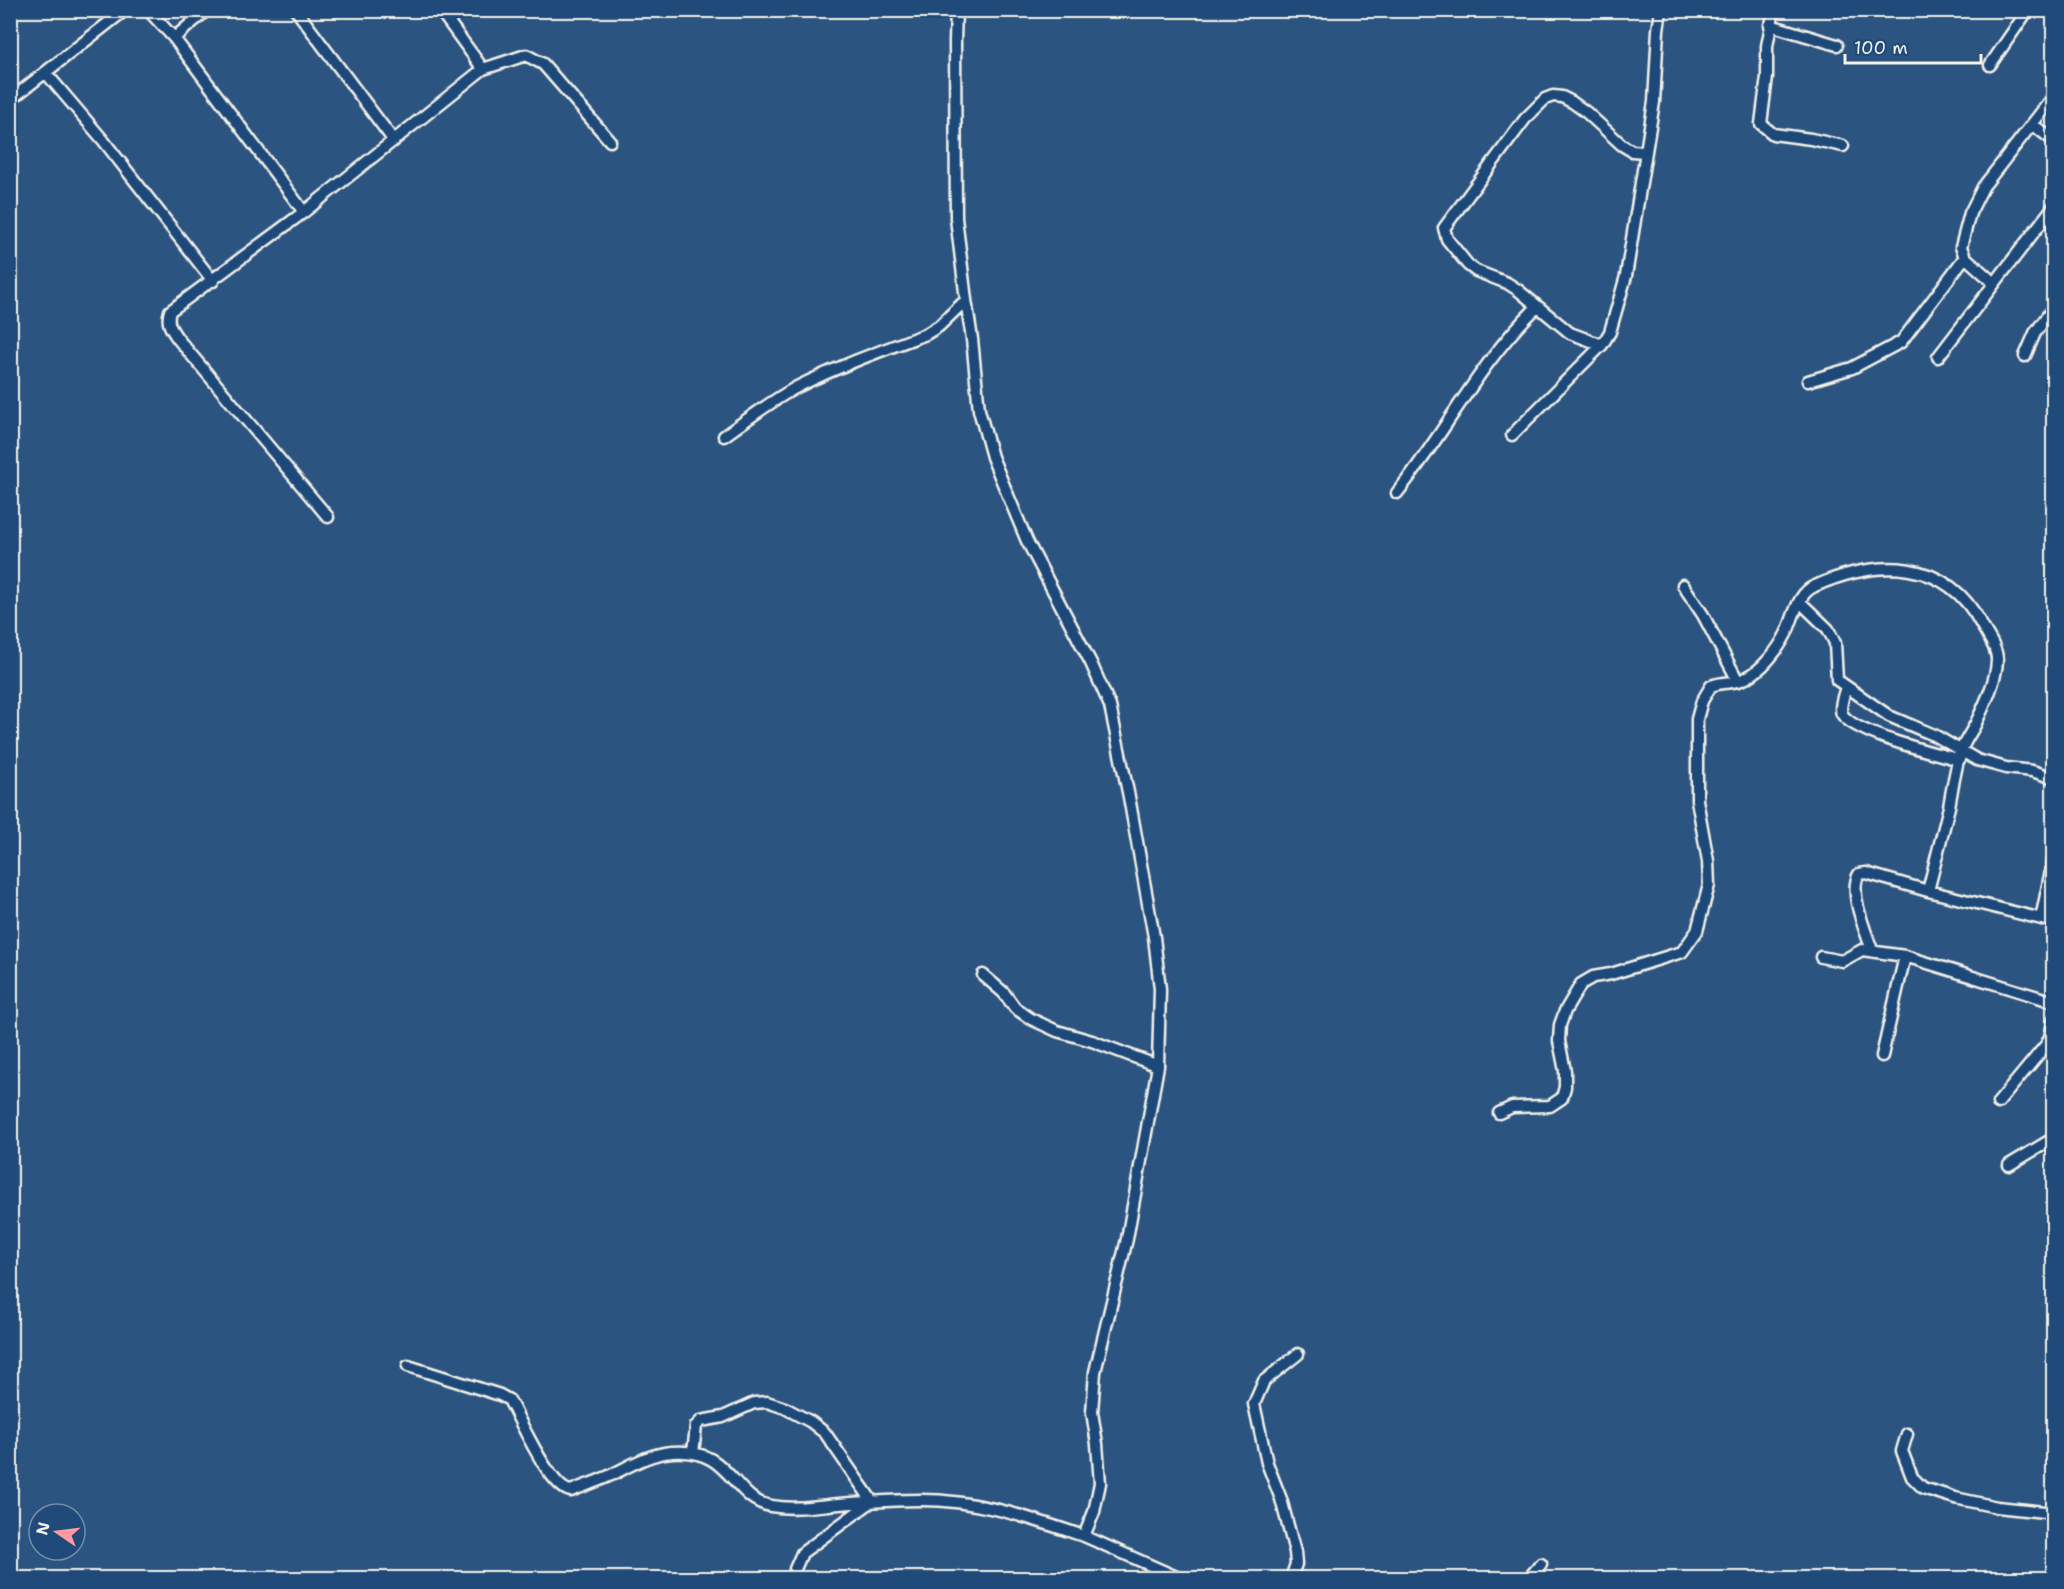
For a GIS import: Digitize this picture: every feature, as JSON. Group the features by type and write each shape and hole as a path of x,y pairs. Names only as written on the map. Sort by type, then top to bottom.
{"street":[{"path":"10,100 125,10"},
{"path":"148,10 174,38 304,212"},
{"path":"174,38 207,10"},
{"path":"296,10 394,141"},
{"path":"440,10 483,69"},
{"path":"956,10 956,218 979,410 992,456 1027,540 1091,663 1110,706 1154,937 1160,989 1158,1066 1128,1239 1095,1372 1092,1412 1100,1483 1094,1512 1084,1536"},
{"path":"1512,435 1602,345 1610,332 1626,276 1656,85 1661,10"},
{"path":"1774,10 1770,25 1761,124 1773,135 1811,139 1843,146"},
{"path":"1990,65 2028,10"},
{"path":"1770,25 1837,45"},
{"path":"328,517 178,339 168,323 170,311 304,212 483,69 526,55 543,63 610,141"},
{"path":"46,73 103,140 213,281"},
{"path":"1602,345 1570,333 1507,283 1482,275 1468,265 1444,233 1446,222 1525,119 1545,99 1553,96 1572,102 1622,145 1632,151 1645,152"},
{"path":"1994,283 1965,257 1961,247 1970,213 1983,187 2054,96"},
{"path":"2032,124 2054,141"},
{"path":"1938,357 2054,206"},
{"path":"1808,381 1852,368 1901,342 1965,257"},
{"path":"724,436 767,405 796,388 834,369 926,334 939,326 966,300"},
{"path":"1397,493 1424,460 1484,368 1514,329 1537,307"},
{"path":"2025,356 2035,333 2054,307"},
{"path":"1499,1113 1512,1107 1550,1106 1562,1098 1565,1071 1559,1041 1560,1025 1565,1011 1581,984 1593,977 1611,974 1682,952 1697,931 1709,885 1708,861 1697,800 1697,719 1702,701 1711,686 1738,681 1756,670 1785,637 1802,594 1813,586 1873,569 1900,567 1918,570 1947,584 1963,596 1974,610 1998,659 1995,675 1981,713 1960,756 1928,891"},
{"path":"1683,585 1703,615 1738,681"},
{"path":"1800,602 1828,629 1835,643 1837,680 1889,716 1936,736 1960,756"},
{"path":"1846,687 1842,713 1858,726 1919,750 1960,756 2006,768 2032,771 2054,778"},
{"path":"2041,919 2054,856"},
{"path":"1872,950 1859,910 1856,889 1856,879 1859,874 1866,873 2054,922"},
{"path":"1821,957 1842,961 1862,950 1905,956 2054,1002"},
{"path":"1882,1056 1905,956"},
{"path":"983,975 1004,993 1015,1008 1031,1019 1057,1031 1092,1041 1158,1066"},
{"path":"1998,1103 2046,1045 2054,1019"},
{"path":"2009,1165 2054,1138"},
{"path":"1291,1578 1296,1564 1295,1552 1281,1498 1267,1463 1254,1404 1264,1381 1298,1354"},
{"path":"408,1366 500,1395 509,1400 544,1466 565,1490 571,1491 643,1458 672,1452 693,1453 707,1456 719,1464 752,1498 764,1505 799,1508 872,1501 922,1500 1001,1509 1084,1536 1166,1576 1179,1578"},
{"path":"693,1453 696,1426 701,1421 723,1417 754,1402 767,1402 794,1413 825,1433 872,1501"},
{"path":"1907,1434 1902,1451 1912,1477 1923,1488 1954,1498 1996,1507 2054,1513"},
{"path":"795,1578 795,1569 802,1553 872,1501"},
{"path":"1529,1578 1541,1564"}]}
